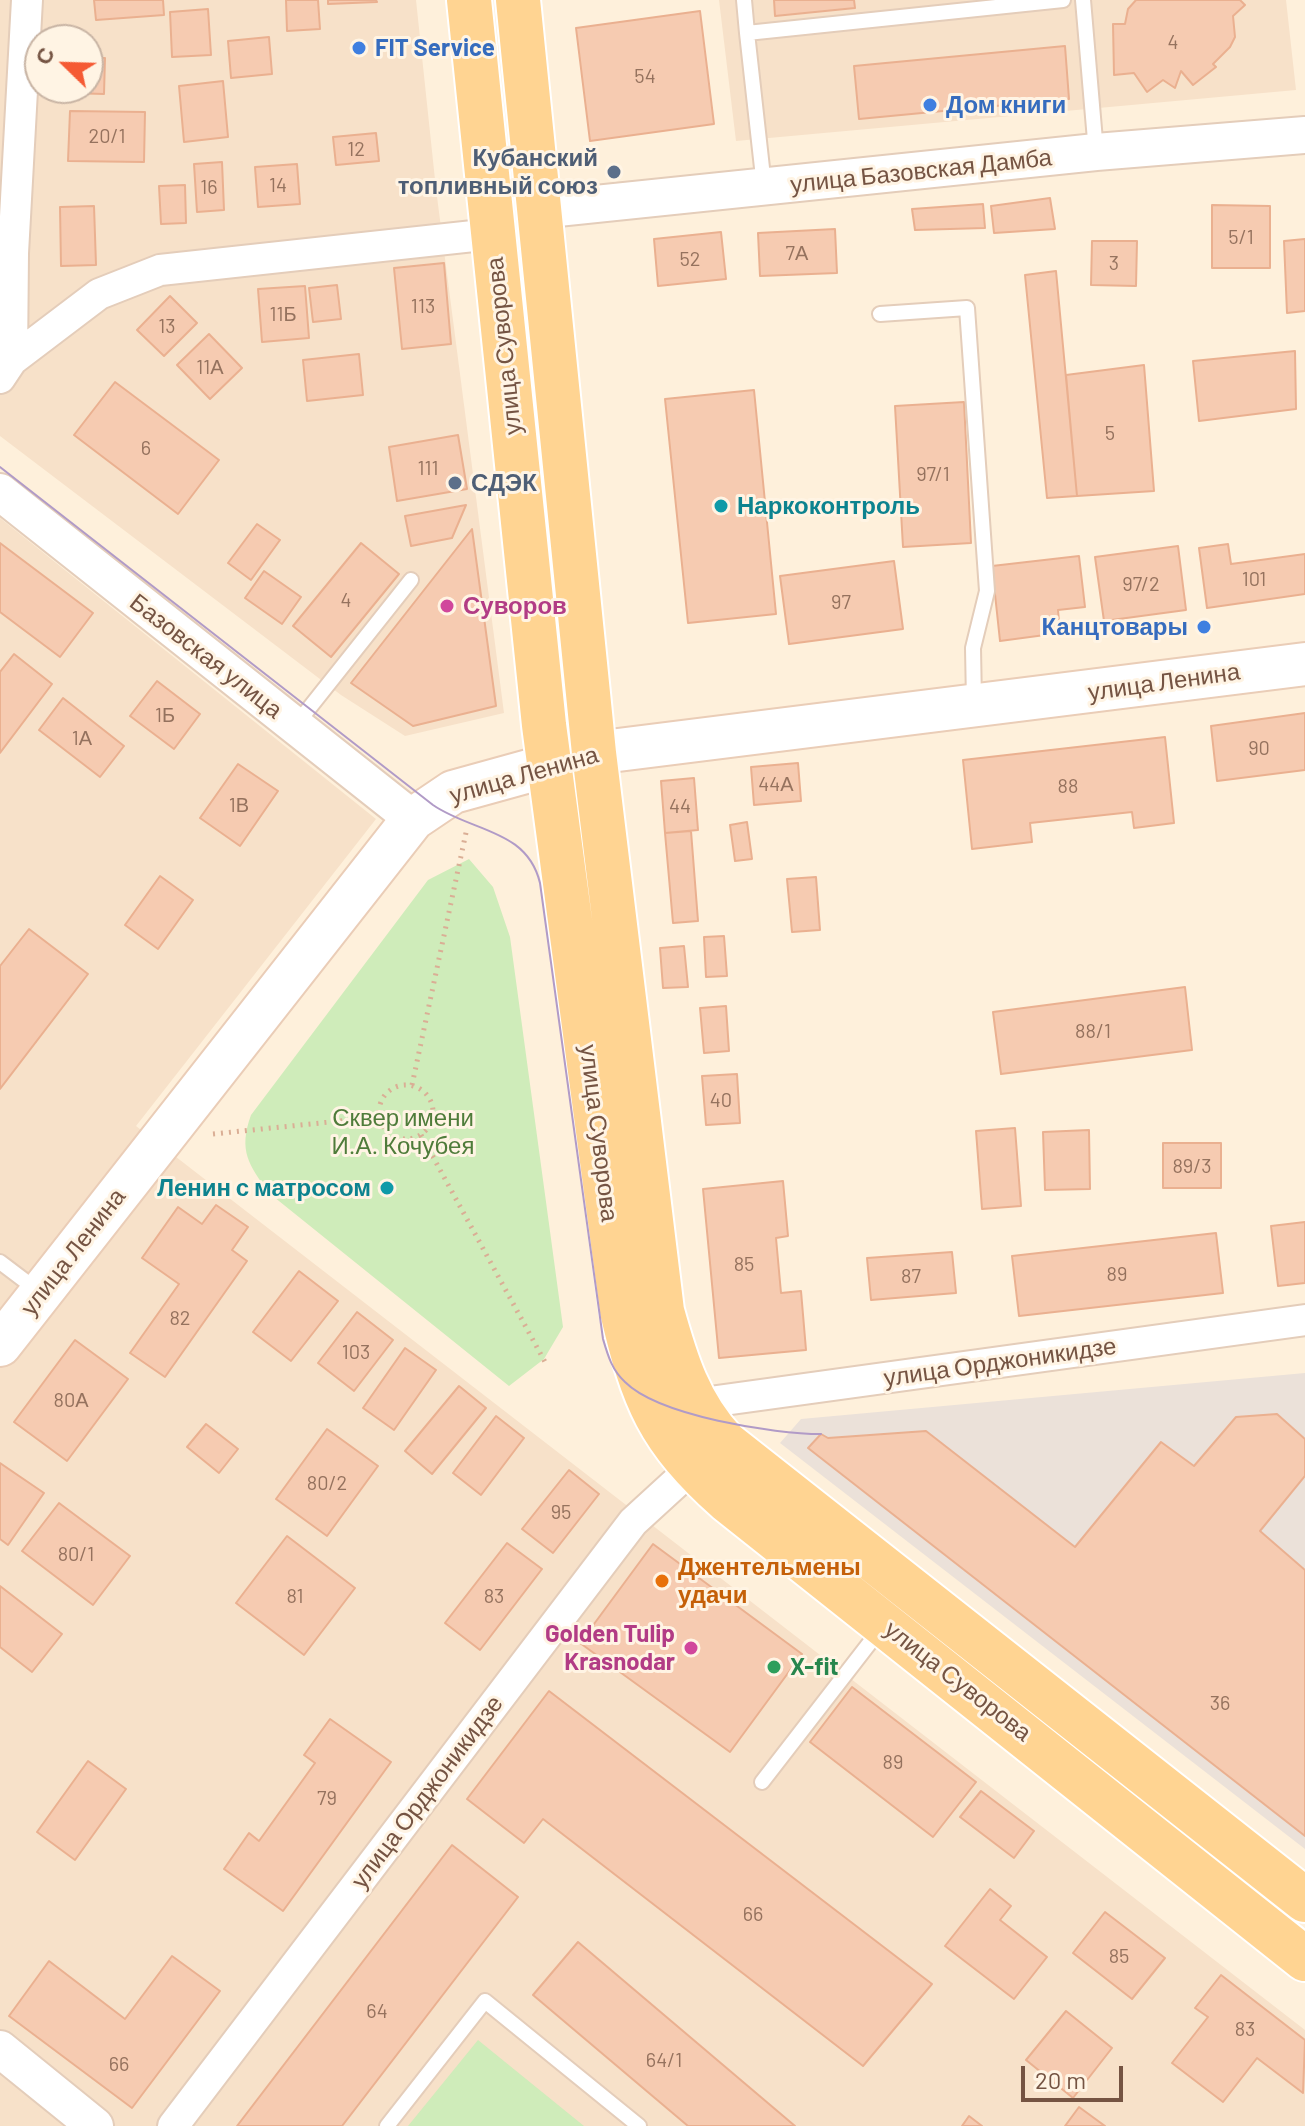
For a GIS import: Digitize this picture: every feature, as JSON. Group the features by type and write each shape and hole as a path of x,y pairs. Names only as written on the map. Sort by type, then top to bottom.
{"main road":[{"name":"улица Суворова","path":"469,0 550,763 622,1311 645,1396 672,1446 692,1468 1305,1959"},
{"name":"улица Суворова","path":"518,0 594,753 662,1311 677,1368 695,1404 725,1443 1305,1900"},
{"name":"улица Ленина","path":"0,1345 413,819 453,792 594,753 974,708 1305,664"}],"street":[{"path":"6,369 27,0"},
{"name":"улица Базовская Дамба","path":"538,210 1096,152 1305,135"},
{"path":"6,369 99,294 160,270 492,234"},
{"name":"Базовская улица","path":"0,492 413,819"},
{"name":"улица Орджоникидзе","path":"695,1404 1305,1320"},
{"name":"улица Орджоникидзе","path":"173,2126 633,1522 692,1468"},
{"path":"0,2049 95,2126"}],"lane":[{"path":"744,0 764,187"},
{"path":"747,33 916,8 1063,0"},
{"path":"1083,0 1096,152"},
{"path":"880,314 967,308 987,591 973,648 974,708"},
{"path":"295,727 411,580"},
{"path":"0,1262 41,1293"},
{"path":"762,1782 884,1623"},
{"path":"387,2126 485,2001 639,2126"}],"path":[{"path":"412,1085 467,827"},
{"path":"412,1085 427,1095 433,1112 427,1129 413,1139 395,1137 387,1132 379,1117 379,1107 387,1093 395,1087 412,1085"},
{"path":"211,1134 379,1117"},
{"path":"421,1135 545,1362"}],"shaded area":[{"path":"0,0 416,0 436,189 504,713 405,736 341,695 0,436"},
{"path":"719,0 1286,0 1296,90 736,141"},
{"path":"0,518 376,819 136,1126 1305,2030 1305,2126 0,2126"},
{"path":"1305,1373 1305,1849 780,1443 801,1419"}],"green space":[{"name":"Сквер имени И.А. Кочубея","path":"469,859 493,887 510,937 563,1327 544,1359 509,1386 269,1193 251,1166 246,1148 251,1115 428,880"},
{"path":"478,2040 584,2126 408,2126"}],"building":[{"path":"94,0 163,0 164,15 96,20"},
{"path":"286,0 318,0 320,29 287,31"},
{"path":"328,0 376,0 377,2 328,4"},
{"path":"774,0 854,0 855,8 775,16"},
{"path":"1136,0 1240,0 1245,5 1233,16 1235,37 1230,47 1213,64 1216,67 1193,85 1181,71 1175,88 1163,80 1147,92 1134,73 1114,75 1113,24 1125,24 1128,9"},
{"path":"208,9 211,55 172,57 170,12"},
{"path":"700,11 714,124 590,141 576,28"},
{"path":"269,37 272,74 231,78 228,41"},
{"path":"1065,46 1069,99 859,119 854,66"},
{"path":"223,81 228,137 184,142 179,86"},
{"path":"70,111 145,112 144,162 68,161"},
{"path":"376,133 379,161 336,165 333,137"},
{"path":"222,162 224,210 197,212 194,164"},
{"path":"297,164 300,204 258,207 255,167"},
{"path":"185,185 186,223 161,224 159,186"},
{"path":"1050,198 1055,229 994,233 991,206"},
{"path":"983,204 985,228 915,230 912,209"},
{"path":"1212,205 1270,206 1270,268 1212,268"},
{"path":"94,206 96,265 61,266 60,207"},
{"path":"835,229 837,273 760,276 758,233"},
{"path":"721,232 726,279 658,286 654,239"},
{"path":"1305,239 1305,311 1287,313 1284,241"},
{"path":"1092,241 1137,241 1136,286 1091,285"},
{"path":"444,263 451,344 402,349 394,268"},
{"path":"1056,271 1077,496 1047,498 1025,275"},
{"path":"337,285 341,319 313,322 309,288"},
{"path":"305,286 309,338 262,342 258,289"},
{"path":"170,296 197,323 164,356 137,330"},
{"path":"209,334 242,368 210,399 177,365"},
{"path":"1295,351 1296,409 1199,421 1193,361"},
{"path":"359,354 363,395 307,401 303,360"},
{"path":"1144,365 1154,491 1077,496 1066,375"},
{"path":"115,382 219,460 178,514 74,435"},
{"name":"Наркоконтроль","path":"754,390 776,614 688,623 665,399"},
{"path":"964,402 971,543 903,547 895,406"},
{"path":"458,435 467,489 397,501 389,447"},
{"path":"466,505 452,538 411,546 405,516"},
{"path":"257,524 280,540 251,580 228,563"},
{"name":"Суворов","path":"472,529 496,706 413,726 351,683"},
{"path":"0,543 93,613 60,657 0,612"},
{"path":"361,543 399,574 331,657 293,626"},
{"path":"1228,544 1231,564 1305,554 1305,594 1207,608 1199,548"},
{"path":"1178,546 1186,610 1104,621 1095,557"},
{"path":"1079,556 1085,607 1058,610 1060,633 1000,641 992,566"},
{"path":"894,561 903,629 789,644 780,576"},
{"path":"264,571 301,597 282,624 245,598"},
{"path":"14,654 52,684 0,753 0,672"},
{"path":"157,681 200,714 174,749 130,716"},
{"path":"63,698 124,746 100,777 39,730"},
{"path":"1305,713 1305,770 1217,781 1211,726"},
{"path":"1165,737 1174,823 1134,828 1132,812 1030,823 1032,842 972,849 963,760"},
{"path":"798,763 801,801 754,805 751,767"},
{"path":"238,764 278,791 240,846 200,818"},
{"path":"694,778 698,830 665,833 661,781"},
{"path":"747,822 752,859 735,861 730,825"},
{"path":"691,831 698,921 673,923 665,833"},
{"path":"160,876 193,900 158,949 125,925"},
{"path":"816,877 820,930 792,932 787,879"},
{"path":"29,929 88,974 0,1089 0,966"},
{"path":"724,936 727,976 706,977 704,937"},
{"path":"684,946 688,987 663,988 660,948"},
{"path":"1185,987 1192,1050 1001,1074 993,1012"},
{"path":"726,1006 729,1051 704,1053 700,1008"},
{"path":"737,1074 740,1123 706,1125 702,1076"},
{"path":"1015,1128 1021,1206 982,1209 976,1131"},
{"path":"1089,1130 1090,1189 1045,1190 1043,1132"},
{"path":"1163,1143 1221,1143 1221,1188 1163,1188"},
{"path":"783,1181 788,1236 776,1238 781,1293 801,1291 806,1350 719,1358 703,1189"},
{"path":"216,1205 248,1227 232,1250 247,1261 165,1377 130,1353 179,1284 142,1258 178,1207 202,1224"},
{"path":"1305,1222 1305,1283 1278,1286 1271,1226"},
{"path":"1216,1233 1223,1293 1019,1316 1012,1256"},
{"path":"952,1252 956,1293 871,1300 867,1258"},
{"path":"299,1271 338,1301 291,1361 253,1332"},
{"path":"357,1312 393,1340 354,1391 318,1363"},
{"path":"75,1340 128,1379 67,1461 14,1422"},
{"path":"405,1348 436,1370 394,1430 363,1408"},
{"path":"459,1386 486,1408 432,1474 405,1451"},
{"path":"1277,1414 1305,1439 1305,1476 1260,1531 1305,1570 1305,1836 808,1448 821,1434 828,1438 926,1431 1075,1547 1161,1442 1194,1466 1236,1417"},
{"path":"496,1416 524,1438 481,1495 453,1473"},
{"path":"206,1424 238,1449 219,1473 187,1447"},
{"path":"327,1429 378,1466 327,1536 276,1499"},
{"path":"0,1463 44,1493 8,1545 0,1539"},
{"path":"569,1470 599,1494 553,1553 522,1529"},
{"path":"59,1503 130,1556 93,1605 22,1551"},
{"path":"287,1536 355,1588 304,1655 236,1603"},
{"path":"507,1543 542,1569 480,1650 445,1623"},
{"name":"Golden Tulip Krasnodar","path":"653,1544 802,1654 730,1752 580,1643"},
{"path":"0,1586 62,1634 32,1672 0,1647"},
{"path":"852,1687 976,1782 933,1837 810,1742"},
{"path":"549,1691 932,1984 863,2066 543,1819 524,1843 467,1799"},
{"path":"330,1719 391,1762 283,1911 224,1869 249,1833 259,1841 315,1763 304,1755"},
{"path":"88,1761 126,1789 75,1860 37,1832"},
{"path":"981,1791 1034,1831 1014,1858 960,1817"},
{"path":"452,1845 518,1897 342,2126 237,2126"},
{"path":"990,1889 1011,1906 1000,1920 1047,1957 1014,1999 945,1946"},
{"path":"1105,1912 1165,1958 1132,1999 1073,1953"},
{"path":"578,1942 795,2126 688,2126 533,1995"},
{"path":"172,1956 220,1991 132,2108 9,2016 49,1961 125,2019"},
{"path":"1221,1975 1305,2040 1303,2093 1257,2058 1223,2102 1172,2063 1208,2017 1195,2008"},
{"path":"1066,2011 1112,2048 1073,2098 1026,2060"},
{"path":"1079,2107 1105,2126 1065,2126"},
{"path":"969,2116 982,2126 962,2126"}],"tram line":[{"path":"0,467 433,805 496,834 523,852 533,865 540,883 603,1339 614,1368 625,1382 641,1394 690,1413 747,1427 821,1434"}],"place":[{"name":"FIT Service","path":"359,48"},
{"name":"Дом книги","path":"930,105"},
{"name":"Кубанский топливный союз","path":"614,172"},
{"name":"СДЭК","path":"455,483"},
{"name":"Наркоконтроль","path":"721,506"},
{"name":"Суворов","path":"447,606"},
{"name":"Канцтовары","path":"1204,627"},
{"name":"Ленин с матросом","path":"387,1188"},
{"name":"Джентельмены удачи","path":"662,1581"},
{"name":"Golden Tulip Krasnodar","path":"691,1648"},
{"name":"X-fit","path":"774,1667"}]}
